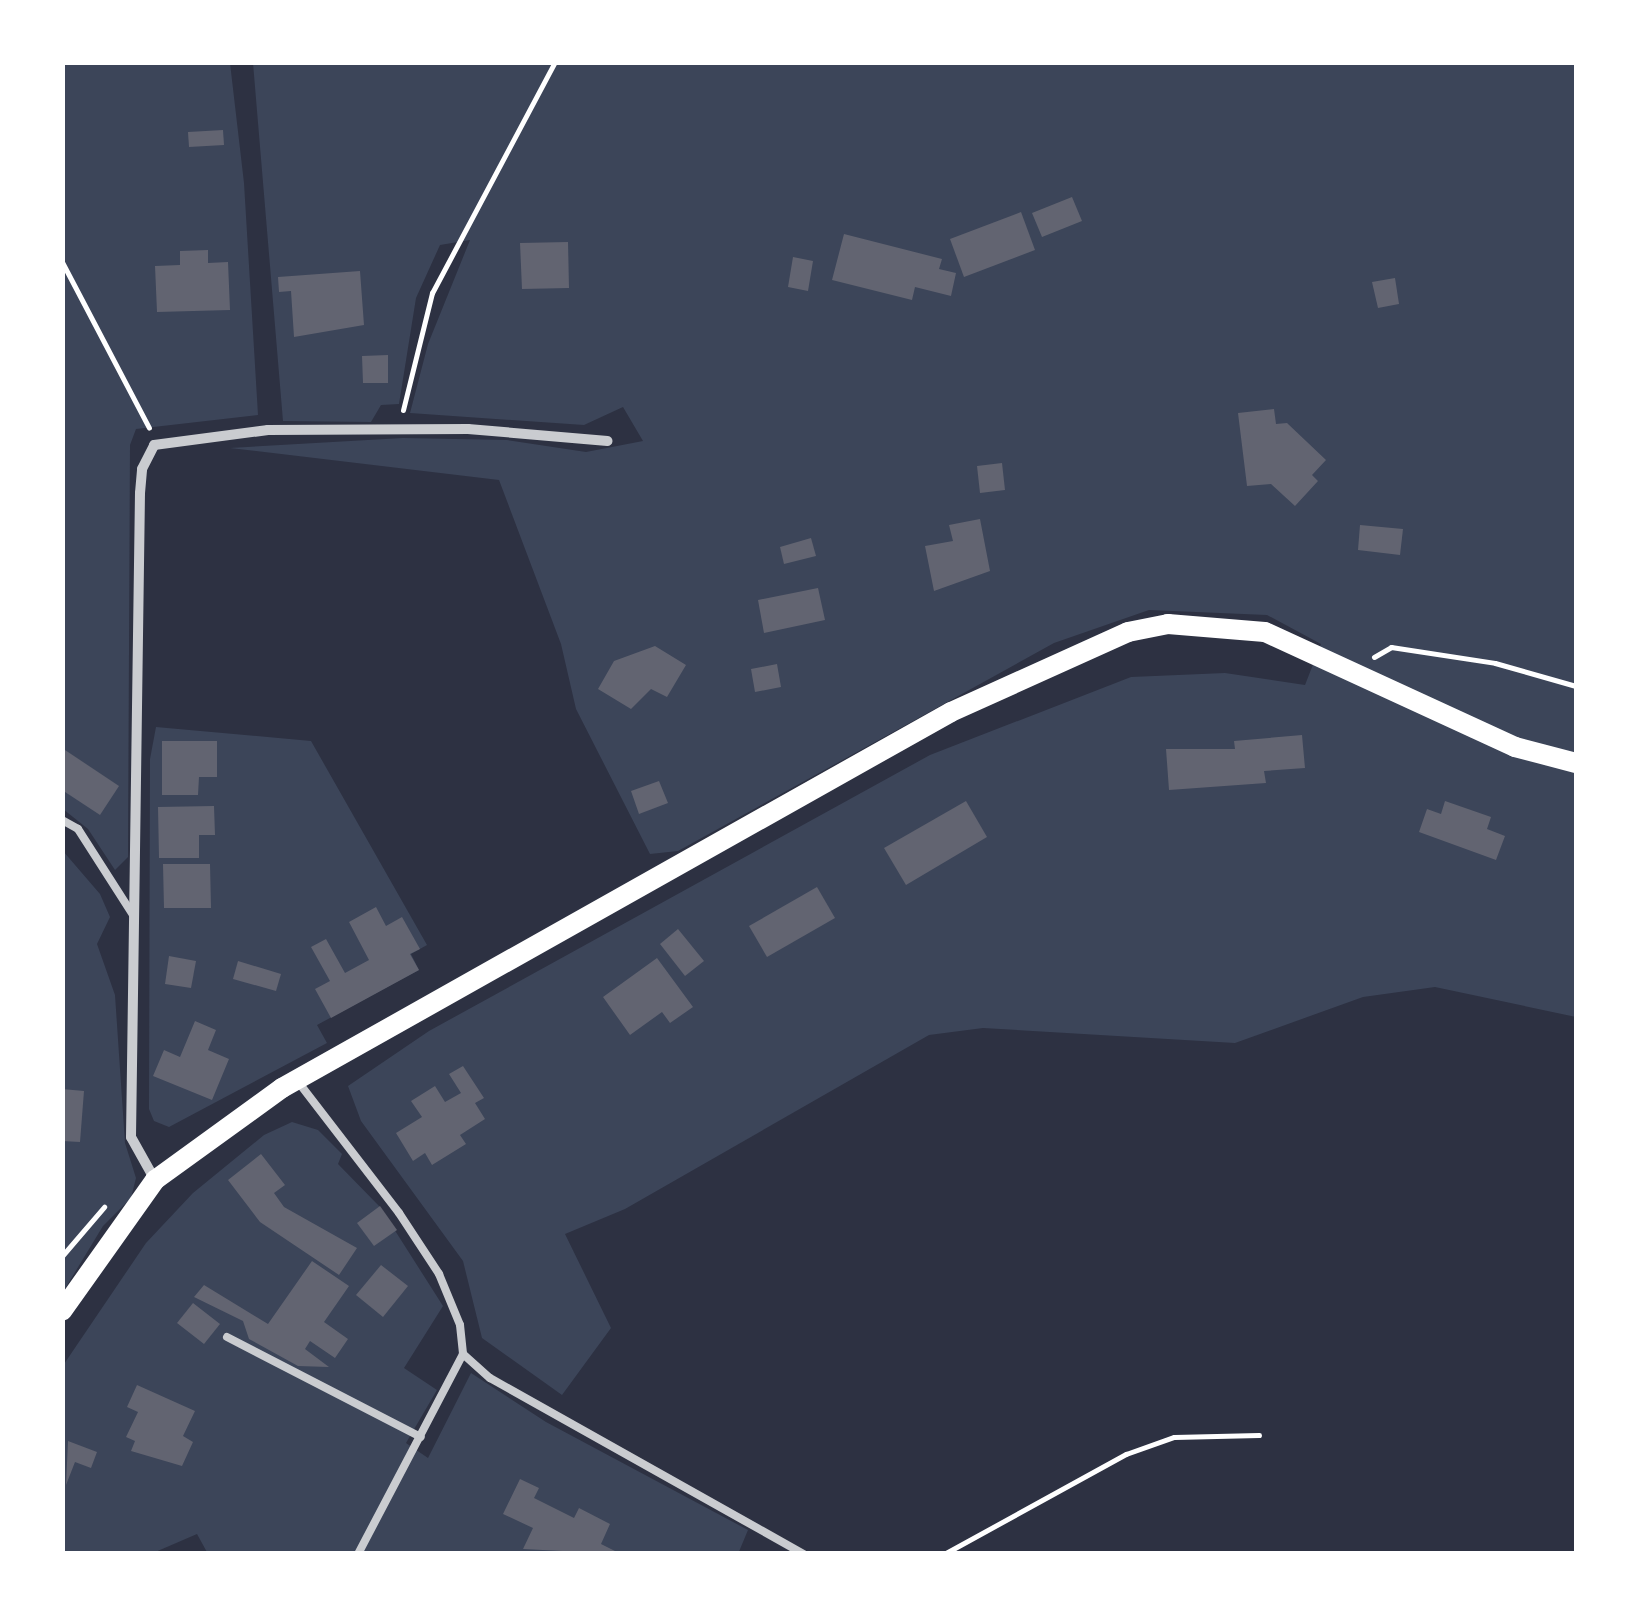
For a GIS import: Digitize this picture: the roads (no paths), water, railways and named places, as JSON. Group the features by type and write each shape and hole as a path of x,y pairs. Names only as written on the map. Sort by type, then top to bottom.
{"main road":[{"path":"62,1311 102,1247 155,1180 296,1080 951,712 1128,632 1168,624 1266,632 1346,673 1515,747 1576,763"}],"street":[{"path":"155,1180 131,1137 140,493 142,469 154,445 268,430 398,429 607,440"}],"lane":[{"path":"62,820 78,829 136,920"},
{"path":"296,1080 362,1159 438,1274 460,1325 463,1354 358,1554"},
{"path":"227,1337 421,1437"},
{"path":"463,1354 490,1378 804,1554"}]}
